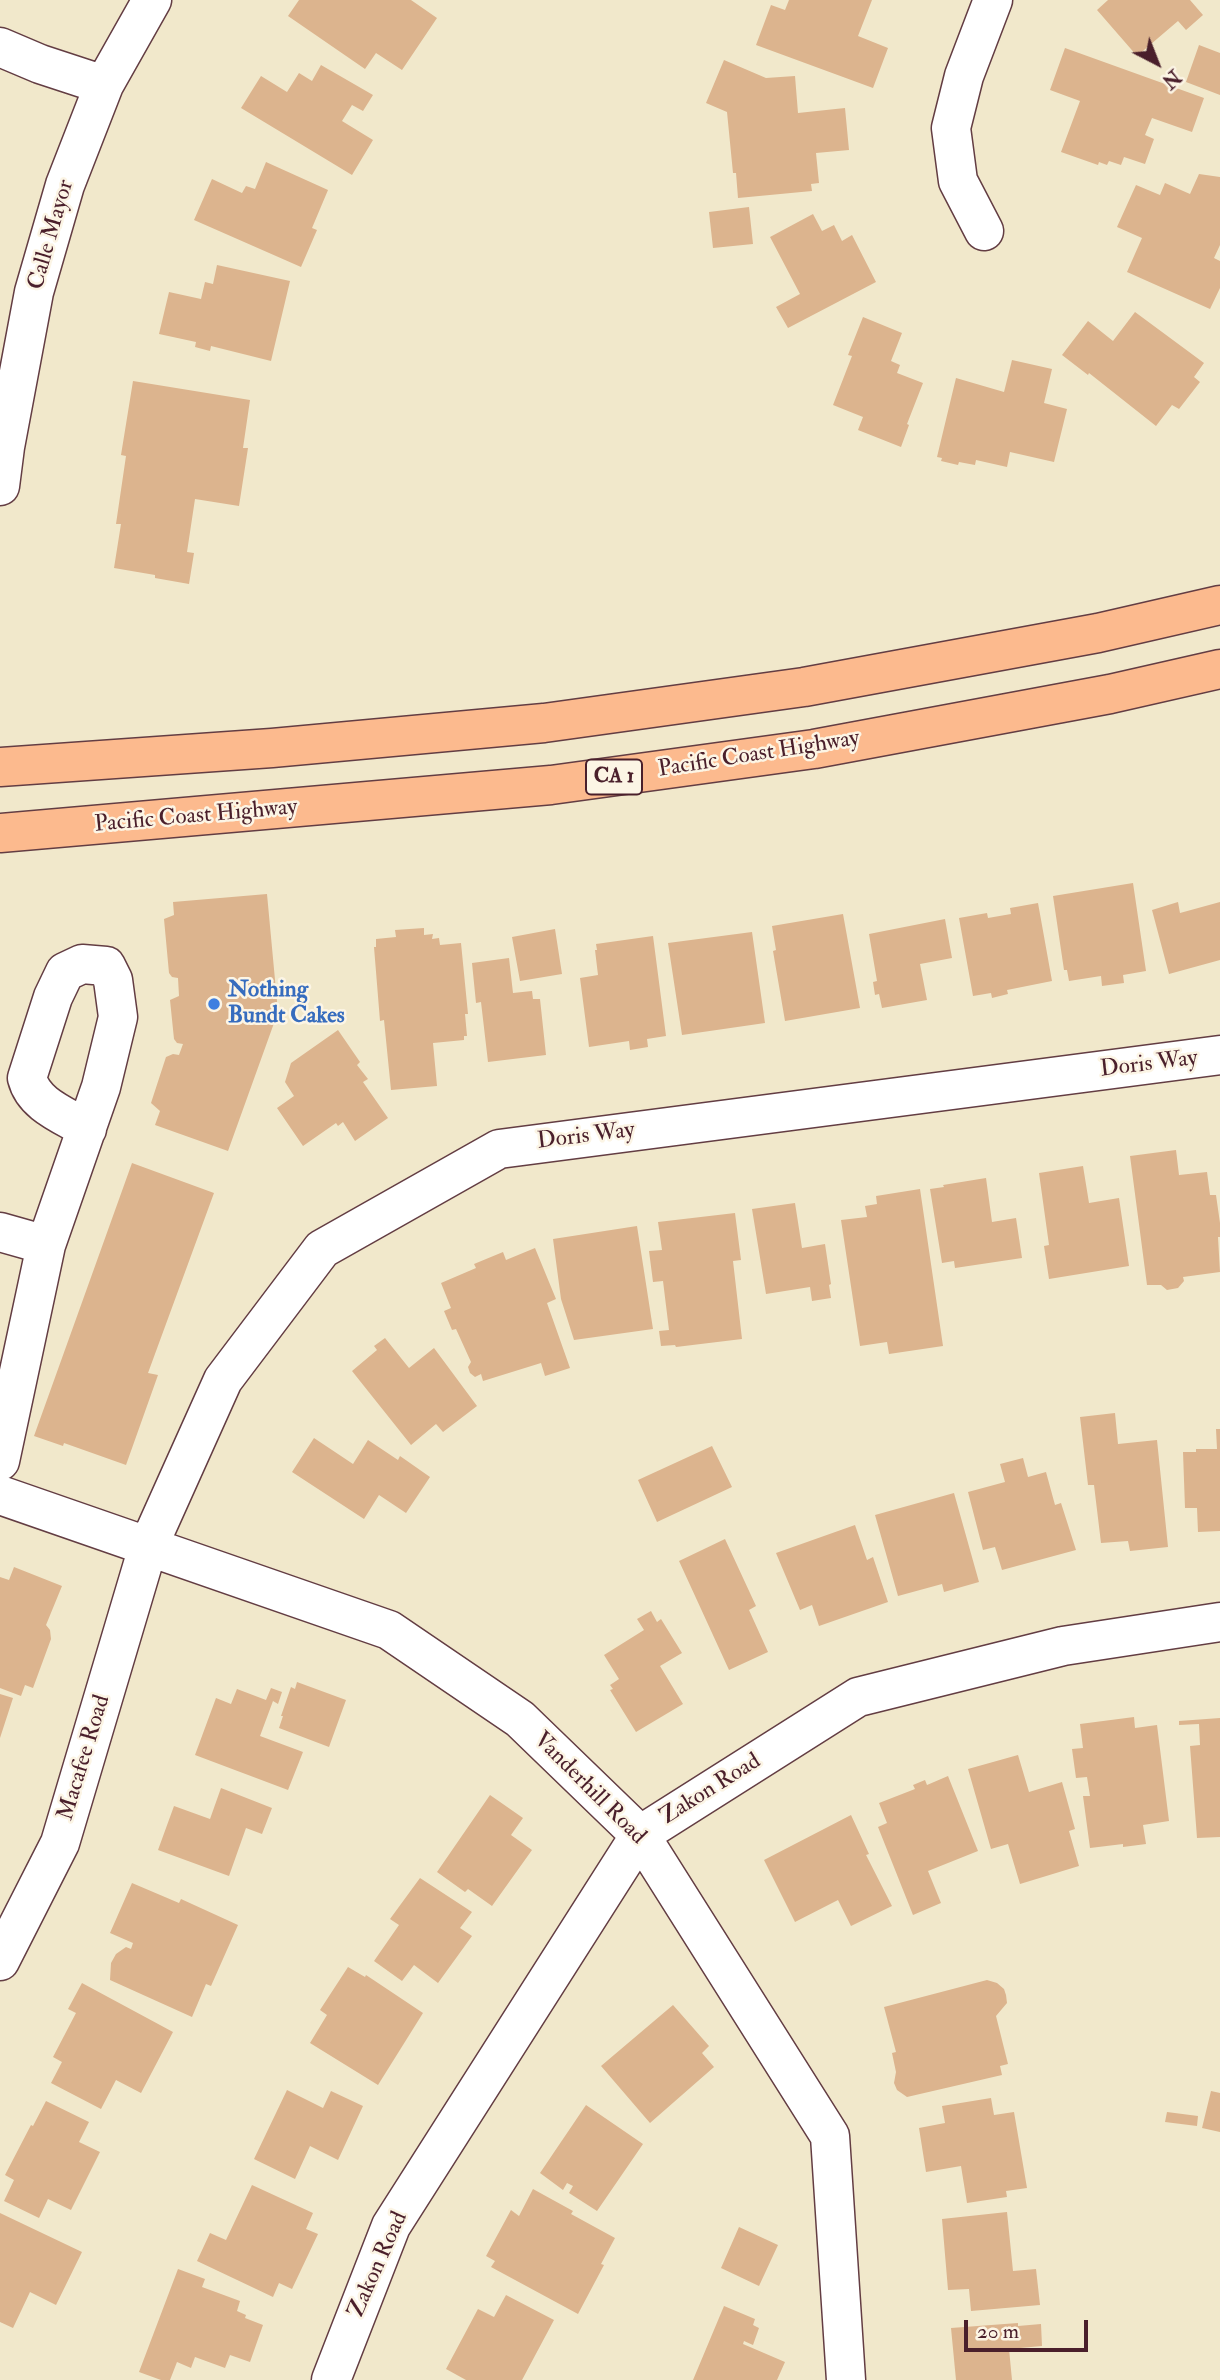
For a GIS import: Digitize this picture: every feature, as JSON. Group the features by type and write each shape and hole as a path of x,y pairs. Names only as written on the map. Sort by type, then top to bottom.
{"highway":[{"path":"0,767 272,748 544,723 804,687 1098,633 1220,605"},
{"name":"Pacific Coast Highway","path":"0,833 551,785 814,748 1110,694 1220,669"}],"street":[{"name":"Calle Mayor","path":"0,486 34,292 65,185 104,85 152,0"},
{"path":"984,231 958,181 951,128 964,76 992,0"},
{"path":"0,47 40,64 104,85"},
{"name":"Doris Way","path":"148,1547 223,1380 321,1249 499,1149 1220,1055"},
{"path":"0,1461 10,1365 46,1245 87,1129"},
{"path":"0,1232 46,1245"},
{"name":"Vanderhill Road","path":"0,1495 389,1630 520,1719 640,1835 831,2136 846,2380"},
{"name":"Macafee Road","path":"0,1961 60,1843 148,1547"},
{"name":"Zakon Road","path":"331,2380 391,2226 640,1835 858,1697 1063,1646 1220,1622"}],"building":[{"path":"299,0 411,0 437,18 402,70 376,53 365,69 288,16"},
{"path":"789,0 872,0 858,36 888,48 873,88 756,45 771,5 785,10"},
{"path":"1108,0 1190,0 1203,15 1186,30 1178,21 1137,56 1097,10"},
{"path":"1199,45 1220,53 1220,95 1186,82"},
{"path":"1065,48 1204,98 1192,132 1152,118 1145,135 1154,139 1145,164 1124,157 1121,165 1109,161 1107,165 1099,162 1098,165 1061,152 1080,101 1050,90"},
{"path":"724,60 766,78 795,76 798,113 845,108 849,150 816,153 819,183 811,184 812,191 738,198 727,112 706,103"},
{"path":"321,65 373,95 363,111 352,105 342,121 373,140 352,175 241,108 261,76 287,92 299,73 312,81"},
{"path":"266,162 328,190 312,228 317,230 301,267 194,220 212,179 242,193 246,186 255,189"},
{"path":"1199,174 1220,177 1220,245 1214,258 1220,261 1220,288 1210,309 1127,272 1142,238 1117,227 1136,185 1160,195 1165,183 1190,194"},
{"path":"749,207 753,244 713,248 709,212"},
{"path":"813,214 822,231 834,225 842,241 852,235 876,282 788,328 776,307 800,294 770,237"},
{"path":"217,265 290,281 271,361 211,346 210,351 195,347 196,342 159,334 169,292 201,299 205,282 213,284"},
{"path":"1135,312 1204,363 1194,377 1200,382 1179,409 1172,405 1156,426 1062,355 1088,321 1113,341"},
{"path":"863,317 902,333 891,361 900,365 897,373 923,383 901,447 858,430 863,417 833,405 852,356 848,355"},
{"path":"1012,360 1052,369 1044,403 1067,409 1054,462 1010,452 1007,467 976,460 975,465 941,461 942,458 937,457 956,378 1004,392"},
{"path":"133,381 250,400 243,448 248,448 239,506 195,499 187,552 194,553 189,584 114,568 121,524 116,524 126,456 121,455"},
{"path":"1133,883 1146,971 1123,975 1124,983 1102,986 1101,976 1069,981 1067,970 1064,970 1053,896"},
{"path":"267,894 278,1012 228,1151 155,1125 160,1111 151,1103 166,1057 179,1055 183,1044 174,1039 170,1000 179,996 178,978 169,973 164,919 174,915 173,902"},
{"path":"1178,902 1180,913 1220,902 1220,960 1169,974 1152,910"},
{"path":"1038,903 1052,981 1007,990 1008,994 992,998 991,993 973,996 959,918 987,913 988,918 1011,914 1010,908"},
{"path":"843,914 860,1008 785,1021 773,951 776,950 772,926"},
{"path":"945,919 952,958 920,964 927,1000 882,1008 879,994 875,995 873,982 877,981 869,934"},
{"path":"424,928 424,935 433,934 432,939 439,938 440,945 461,943 468,1014 465,1014 467,1036 464,1036 464,1040 433,1043 437,1086 391,1090 384,1020 380,1021 374,947 376,939 396,937 395,930"},
{"path":"555,929 562,974 520,981 512,937"},
{"path":"752,932 765,1023 682,1035 668,943"},
{"path":"653,936 666,1036 647,1039 648,1047 630,1050 629,1041 589,1047 580,978 598,975 596,944"},
{"path":"509,958 513,993 532,991 533,999 540,999 546,1055 488,1062 481,1002 476,1003 472,963"},
{"path":"338,1030 360,1062 357,1065 368,1079 363,1082 388,1118 355,1141 343,1122 338,1126 336,1123 303,1146 277,1108 294,1096 285,1082 291,1063"},
{"path":"1176,1150 1179,1175 1207,1172 1210,1195 1216,1195 1220,1223 1220,1272 1183,1277 1184,1281 1178,1288 1167,1290 1161,1285 1147,1285 1130,1156"},
{"path":"132,1163 214,1193 148,1373 158,1375 126,1465 64,1443 63,1446 34,1436"},
{"path":"1083,1166 1089,1203 1119,1198 1129,1266 1049,1279 1044,1246 1049,1245 1039,1173"},
{"path":"986,1178 992,1222 1016,1218 1022,1258 955,1268 954,1261 942,1263 930,1189"},
{"path":"920,1189 943,1346 889,1354 887,1342 860,1346 841,1220 867,1217 865,1206 877,1204 876,1196"},
{"path":"795,1203 802,1248 825,1244 831,1298 812,1301 810,1287 766,1294 752,1209"},
{"path":"735,1213 741,1260 733,1261 742,1339 676,1347 661,1346 659,1331 669,1330 663,1281 653,1282 649,1251 662,1250 658,1222"},
{"path":"637,1226 653,1329 574,1340 561,1299 553,1239"},
{"path":"535,1248 556,1299 547,1303 570,1368 545,1376 541,1363 483,1381 481,1374 475,1377 470,1373 468,1367 471,1362 456,1329 452,1330 444,1311 451,1308 441,1283 476,1268 474,1264 503,1252 506,1260"},
{"path":"385,1338 409,1368 434,1348 477,1406 443,1432 436,1424 411,1445 352,1371 377,1350 374,1346"},
{"path":"1115,1413 1118,1444 1157,1440 1168,1547 1130,1551 1128,1541 1101,1543 1094,1485 1088,1485 1080,1417"},
{"path":"1216,1429 1220,1429 1220,1531 1198,1532 1197,1508 1185,1508 1183,1452 1217,1449"},
{"path":"314,1438 353,1464 368,1440 398,1460 400,1456 430,1477 406,1513 379,1495 364,1519 292,1472"},
{"path":"712,1446 732,1487 657,1522 638,1480"},
{"path":"1023,1458 1028,1477 1046,1472 1055,1505 1061,1503 1076,1550 1002,1570 995,1547 983,1550 968,1492 1005,1482 1000,1464"},
{"path":"954,1493 979,1582 944,1592 942,1584 898,1596 875,1515"},
{"path":"855,1525 867,1560 873,1557 888,1602 819,1626 812,1605 800,1610 776,1553"},
{"path":"725,1539 756,1606 749,1610 768,1652 729,1670 679,1561"},
{"path":"14,1567 62,1586 46,1625 51,1639 33,1688 25,1685 21,1696 0,1688 0,1577 9,1580"},
{"path":"651,1611 657,1622 661,1619 682,1653 660,1666 683,1704 636,1732 610,1690 613,1689 610,1685 619,1679 604,1655 644,1630 637,1619"},
{"path":"297,1682 346,1700 329,1747 279,1728 291,1687 295,1689"},
{"path":"271,1688 282,1692 278,1704 273,1701 260,1736 303,1752 288,1790 195,1755 216,1698 231,1704 237,1689 266,1700"},
{"path":"0,1694 13,1698 0,1738"},
{"path":"1134,1717 1135,1728 1157,1725 1169,1821 1143,1825 1146,1844 1090,1848 1083,1796 1090,1796 1087,1777 1076,1778 1072,1749 1083,1748 1080,1724"},
{"path":"1220,1718 1220,1837 1197,1838 1190,1746 1200,1745 1199,1724 1179,1725 1179,1721"},
{"path":"1018,1755 1029,1792 1062,1782 1075,1829 1069,1831 1079,1866 1020,1884 1008,1844 991,1849 968,1769"},
{"path":"948,1776 978,1851 928,1871 941,1903 913,1915 878,1827 887,1823 879,1803 915,1789 913,1785 925,1780 927,1785"},
{"path":"221,1788 272,1808 262,1834 246,1828 229,1876 158,1850 174,1806 210,1819"},
{"path":"490,1795 523,1818 511,1835 532,1850 492,1906 468,1889 465,1892 437,1872"},
{"path":"851,1815 869,1854 866,1855 892,1906 851,1926 838,1900 795,1922 764,1860"},
{"path":"420,1878 472,1912 460,1928 472,1936 438,1983 414,1965 402,1981 374,1961 399,1925 390,1919"},
{"path":"132,1883 179,1903 181,1899 238,1925 211,1986 206,1984 192,2017 110,1980 111,1963 116,1954 126,1947 131,1949 133,1943 110,1933"},
{"path":"348,1967 365,1977 366,1975 423,2013 378,2085 310,2043 327,2015 320,2010"},
{"path":"987,1980 997,1983 1006,1995 1007,2003 996,2016 1008,2064 1000,2066 1002,2075 907,2097 897,2090 892,2053 896,2052 884,2007"},
{"path":"82,1983 173,2032 141,2093 116,2080 101,2109 51,2083 62,2062 53,2057 76,2013 68,2009"},
{"path":"673,2005 709,2046 702,2053 714,2067 650,2123 601,2066"},
{"path":"287,2090 323,2108 331,2091 363,2106 338,2160 310,2146 295,2179 254,2159"},
{"path":"1211,2091 1220,2093 1220,2132 1202,2128"},
{"path":"991,2098 994,2115 1014,2112 1027,2188 1006,2191 1007,2197 967,2203 961,2166 926,2172 919,2128 945,2123 942,2106"},
{"path":"46,2101 89,2122 79,2142 100,2152 71,2210 48,2199 39,2218 4,2201 14,2180 5,2175"},
{"path":"586,2105 643,2144 597,2211 569,2193 573,2186 567,2183 563,2190 540,2173"},
{"path":"1167,2112 1198,2116 1197,2126 1165,2122"},
{"path":"252,2185 313,2213 306,2229 318,2234 292,2289 279,2283 273,2297 197,2261 210,2233 226,2240"},
{"path":"533,2189 615,2238 578,2314 491,2267 495,2261 486,2256 511,2210 519,2216"},
{"path":"1007,2212 1013,2271 1036,2269 1040,2305 971,2311 969,2289 948,2290 942,2219"},
{"path":"0,2213 82,2252 56,2305 30,2292 13,2328 0,2322"},
{"path":"739,2227 778,2245 759,2286 721,2268"},
{"path":"178,2269 205,2279 202,2287 240,2301 237,2311 246,2315 245,2318 263,2325 250,2362 230,2355 225,2368 195,2357 191,2368 177,2362 170,2380 161,2380 139,2372"},
{"path":"506,2295 554,2320 522,2380 466,2380 446,2369 478,2309 494,2317"},
{"path":"724,2306 755,2319 753,2325 759,2328 753,2345 744,2341 743,2344 785,2362 777,2380 693,2380"},
{"path":"1018,2323 1018,2326 1041,2324 1042,2346 1009,2349 1012,2380 956,2380 951,2328"}],"place":[{"name":"Nothing Bundt Cakes","path":"214,1004"}]}
